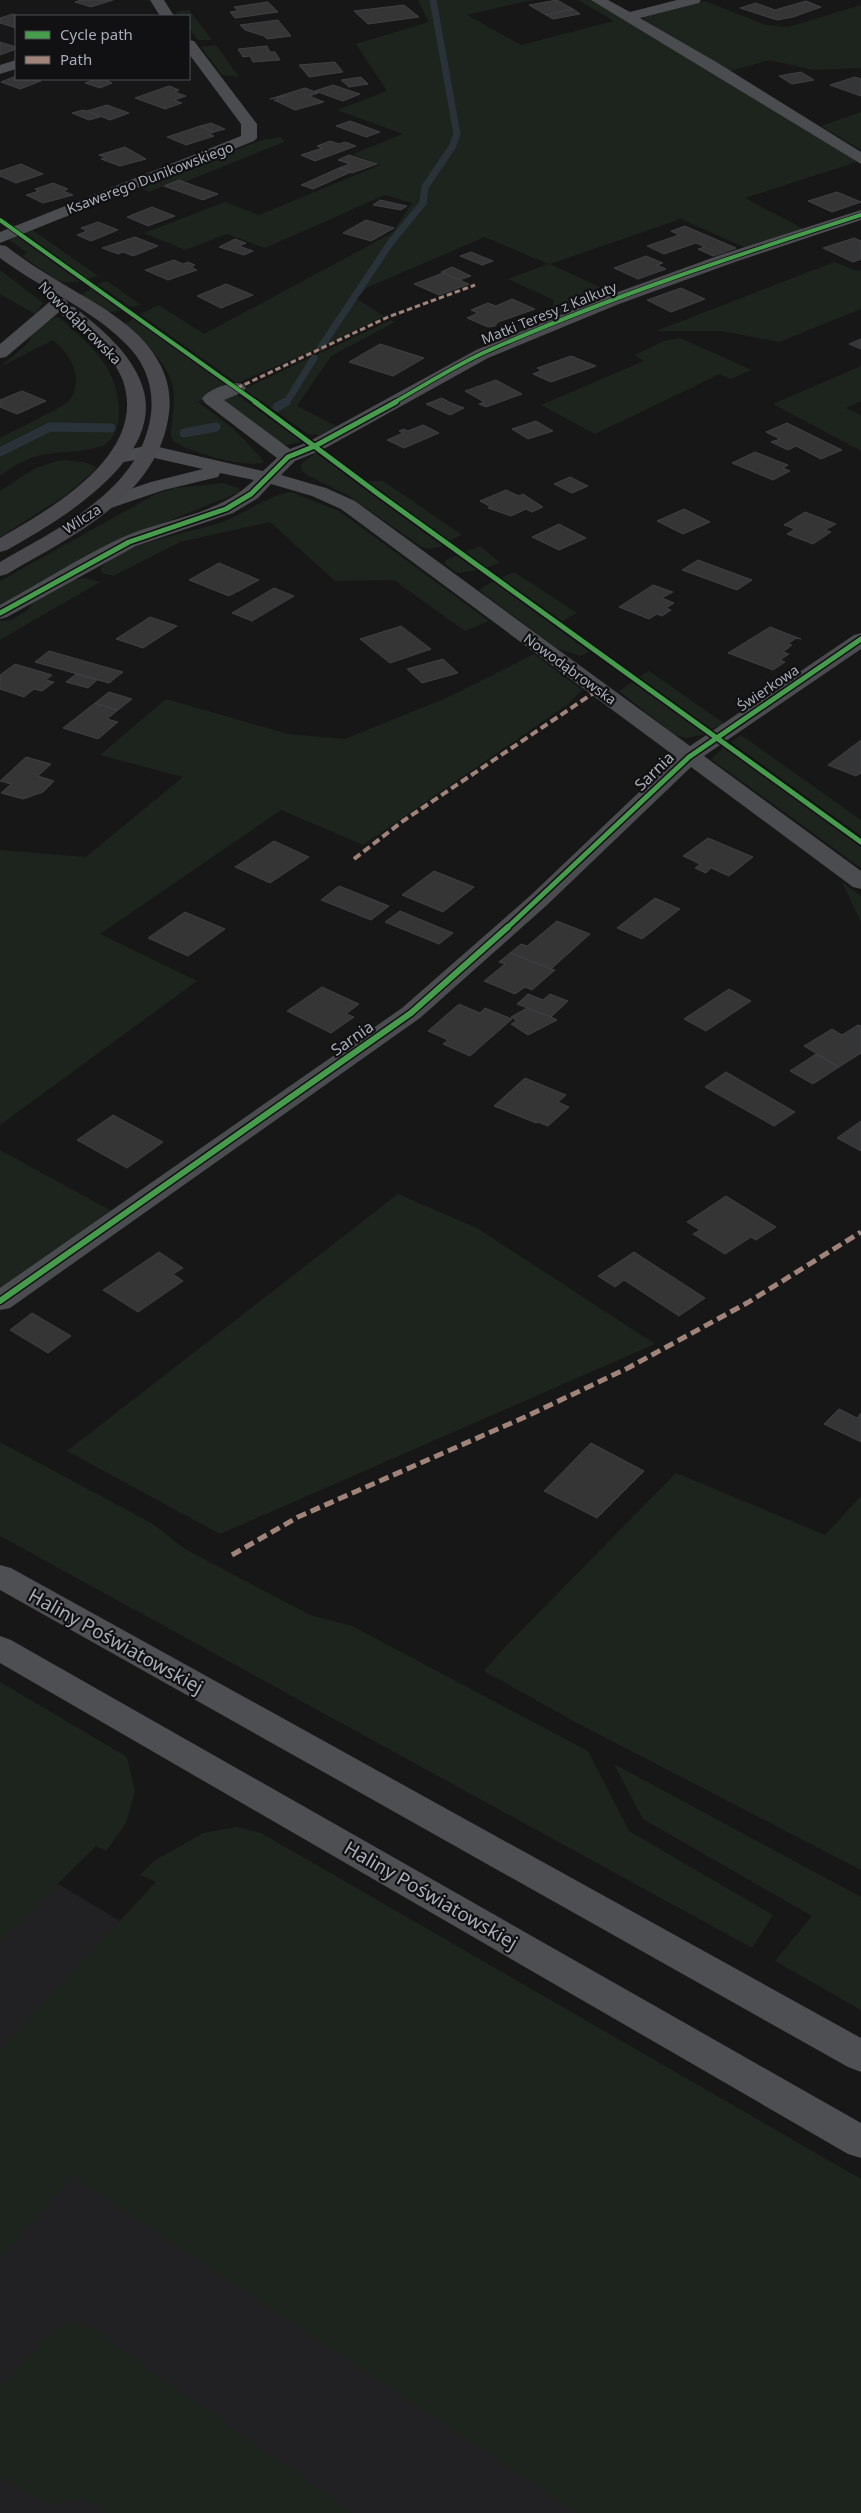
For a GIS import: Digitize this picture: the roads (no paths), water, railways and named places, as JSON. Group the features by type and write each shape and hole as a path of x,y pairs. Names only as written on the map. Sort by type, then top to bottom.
{"main road":[{"name":"Haliny Poświatowskiej","path":"0,1576 861,2056"},
{"name":"Haliny Poświatowskiej","path":"0,1648 861,2142"}],"street":[{"path":"157,0 164,15"},
{"path":"598,0 713,66 861,159"},
{"path":"628,17 694,0"},
{"name":"Ksawerego Dunikowskiego","path":"0,238 249,138 249,124 190,45"},
{"path":"0,70 15,64"},
{"name":"Matki Teresy z Kalkuty","path":"0,613 129,542 226,509 251,494 288,457 315,446 491,351 614,300 729,258 861,215"},
{"name":"Nowodąbrowska","path":"0,250 30,272 97,312 123,330 144,351 156,369 160,384 162,418 146,459"},
{"name":"Nowodąbrowska","path":"30,272 60,303 94,332 122,362 132,382 138,401 134,426 119,457 146,459 268,478 319,492 348,505 688,757 861,882"},
{"path":"0,353 60,303"},
{"path":"236,388 211,399 288,457"},
{"name":"Wilcza","path":"0,546 60,509 100,478 119,457"},
{"name":"Nowodąbrowska","path":"146,459 211,473 268,478"},
{"name":"Wilcza","path":"0,570 105,504 130,482 146,459"},
{"path":"105,504 150,488 211,473"},
{"name":"Świerkowa","path":"688,757 861,639"},
{"name":"Sarnia","path":"0,1301 410,1013 539,900 688,757"}],"waterway":[{"path":"321,347 391,242 423,203 425,187 452,147 457,134 433,0"},
{"path":"284,403 288,400 314,358"},
{"path":"277,407 286,402"},
{"path":"0,452 50,427 111,428"},
{"path":"184,433 216,427"}]}
